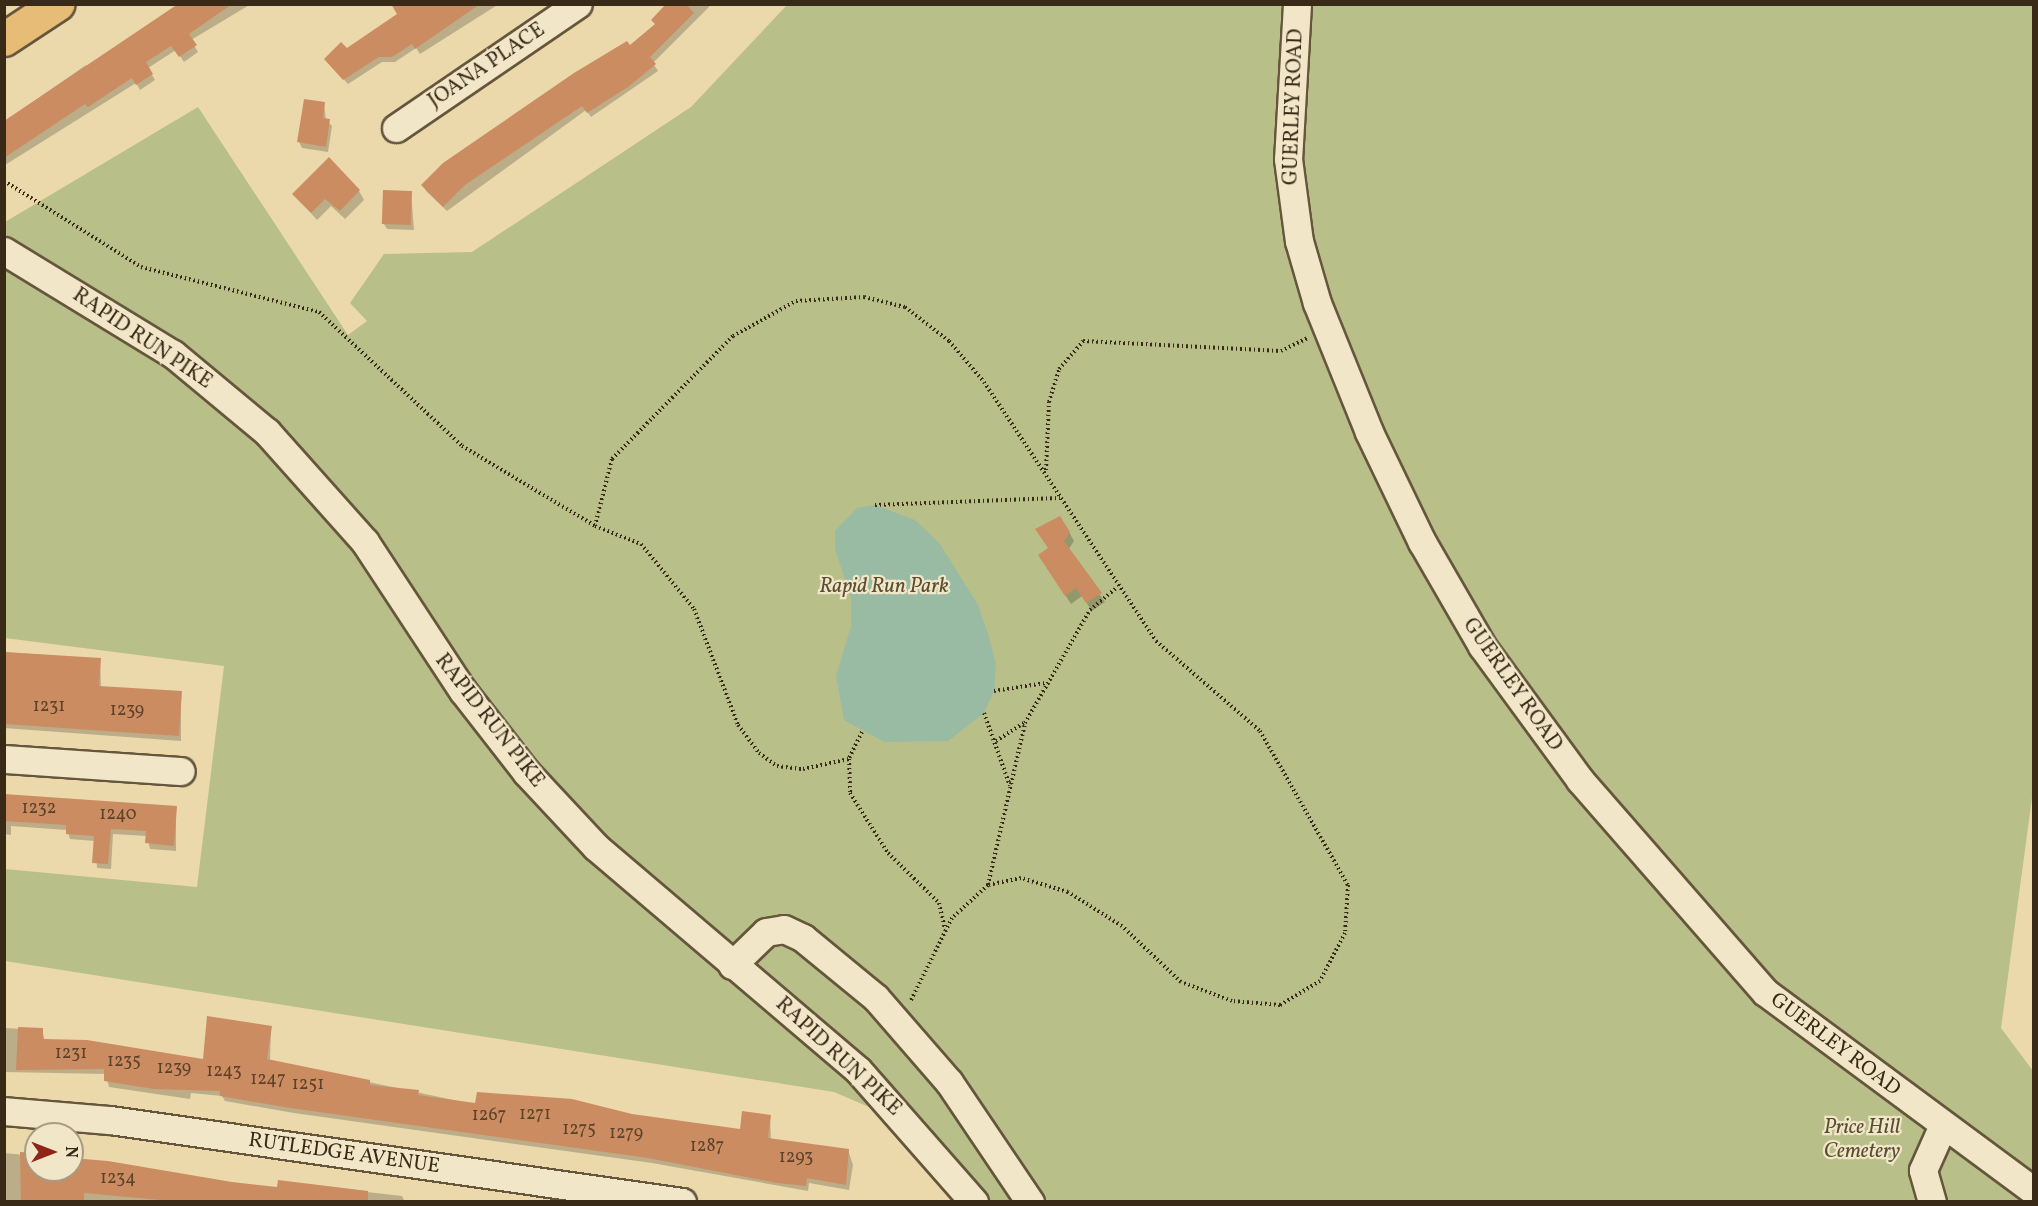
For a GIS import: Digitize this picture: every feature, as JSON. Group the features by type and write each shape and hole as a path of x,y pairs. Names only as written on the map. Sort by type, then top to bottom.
{"main road":[{"path":"4,39 57,4"}],"street":[{"name":"JOANA PLACE","path":"396,128 578,4"},
{"name":"GUERLEY ROAD","path":"1298,4 1291,196 1327,329 1422,542 1529,715 1765,992 2034,1191"},
{"name":"RAPID RUN PIKE","path":"4,251 173,354 267,432 365,542 463,691 526,772 596,847 858,1070 974,1202"},
{"path":"4,759 181,771"},
{"path":"732,965 766,932 784,929 803,938 897,1023 950,1082 1030,1202"},
{"name":"RUTLEDGE AVENUE","path":"4,1110 110,1120 682,1202"},
{"path":"1932,1202 1923,1170 1942,1125"}],"path":[{"path":"4,182 141,267 319,312 462,446 595,526 641,544 694,609 738,725 759,753 777,766 803,769 849,759"},
{"path":"595,526 612,459 733,336 796,301 832,296 905,307 949,341 1046,472 1118,587 1156,641 1260,731 1348,885 1346,933 1320,981 1281,1005 1232,1001 1181,982 1122,926 1068,892 1021,878 988,885"},
{"path":"1046,472 1049,402 1059,369 1083,341 1281,351 1327,329"},
{"path":"875,505 1061,498"},
{"path":"897,1023 945,928 988,885 1025,723 1045,682 1090,610 1118,587"},
{"path":"994,691 1045,682"},
{"path":"984,713 996,741 1010,788"},
{"path":"996,741 1025,723"},
{"path":"862,732 849,759 850,793 863,818 888,853 939,903 945,928"}],"green space":[{"name":"Rapid Run Park","path":"787,5 2033,5 2034,783 2001,1028 2033,1071 2033,1201 974,1201 911,1125 834,1092 5,961 5,869 197,887 224,666 5,638 5,222 198,107 348,335 367,321 350,303 384,254 472,252 691,107"}],"shaded area":[{"path":"875,505 915,520 940,544 978,605 989,637 996,664 994,691 984,713 948,741 884,742 844,720 836,676 851,626 851,598 835,549 835,531 857,508"}],"building":[{"path":"178,4 232,4 189,34 197,45 179,57 171,46 146,62 153,74 136,85 132,78 88,107 85,104 4,158 4,121"},
{"path":"391,4 480,4 415,49 412,44 392,57 379,57 343,80 324,59 341,42 347,48 397,14"},
{"path":"666,4 686,4 694,13 650,57 656,64 628,87 587,113 582,106 465,185 443,207 421,185 443,163 574,73 627,41 630,45 655,24 651,20"},
{"path":"304,99 325,102 323,118 330,119 326,147 297,142"},
{"path":"329,157 360,190 340,211 325,199 311,213 292,194"},
{"path":"383,190 412,191 411,225 382,224"},
{"path":"1060,516 1070,532 1064,541 1102,593 1086,603 1076,588 1065,596 1038,555 1048,548 1035,529"},
{"path":"4,652 101,658 99,686 182,691 179,736 4,724"},
{"path":"4,794 177,806 174,846 145,843 146,831 111,829 108,864 92,863 94,836 66,834 66,825 4,821"},
{"path":"207,1016 272,1026 267,1059 370,1080 370,1085 419,1090 418,1095 475,1103 477,1092 572,1099 632,1114 740,1129 742,1111 771,1115 768,1138 849,1149 846,1185 807,1178 806,1186 777,1183 648,1158 290,1108 220,1096 220,1091 154,1089 104,1081 104,1069 16,1070 18,1027 43,1028 43,1039 87,1040 203,1059"},
{"path":"20,1152 24,1152 24,1182 84,1182 84,1159 232,1182 277,1187 278,1180 368,1191 368,1202 182,1202 84,1193 84,1202 21,1202"}],"park label":[{"name":"Price Hill Cemetery","path":"1862,1140"}]}
